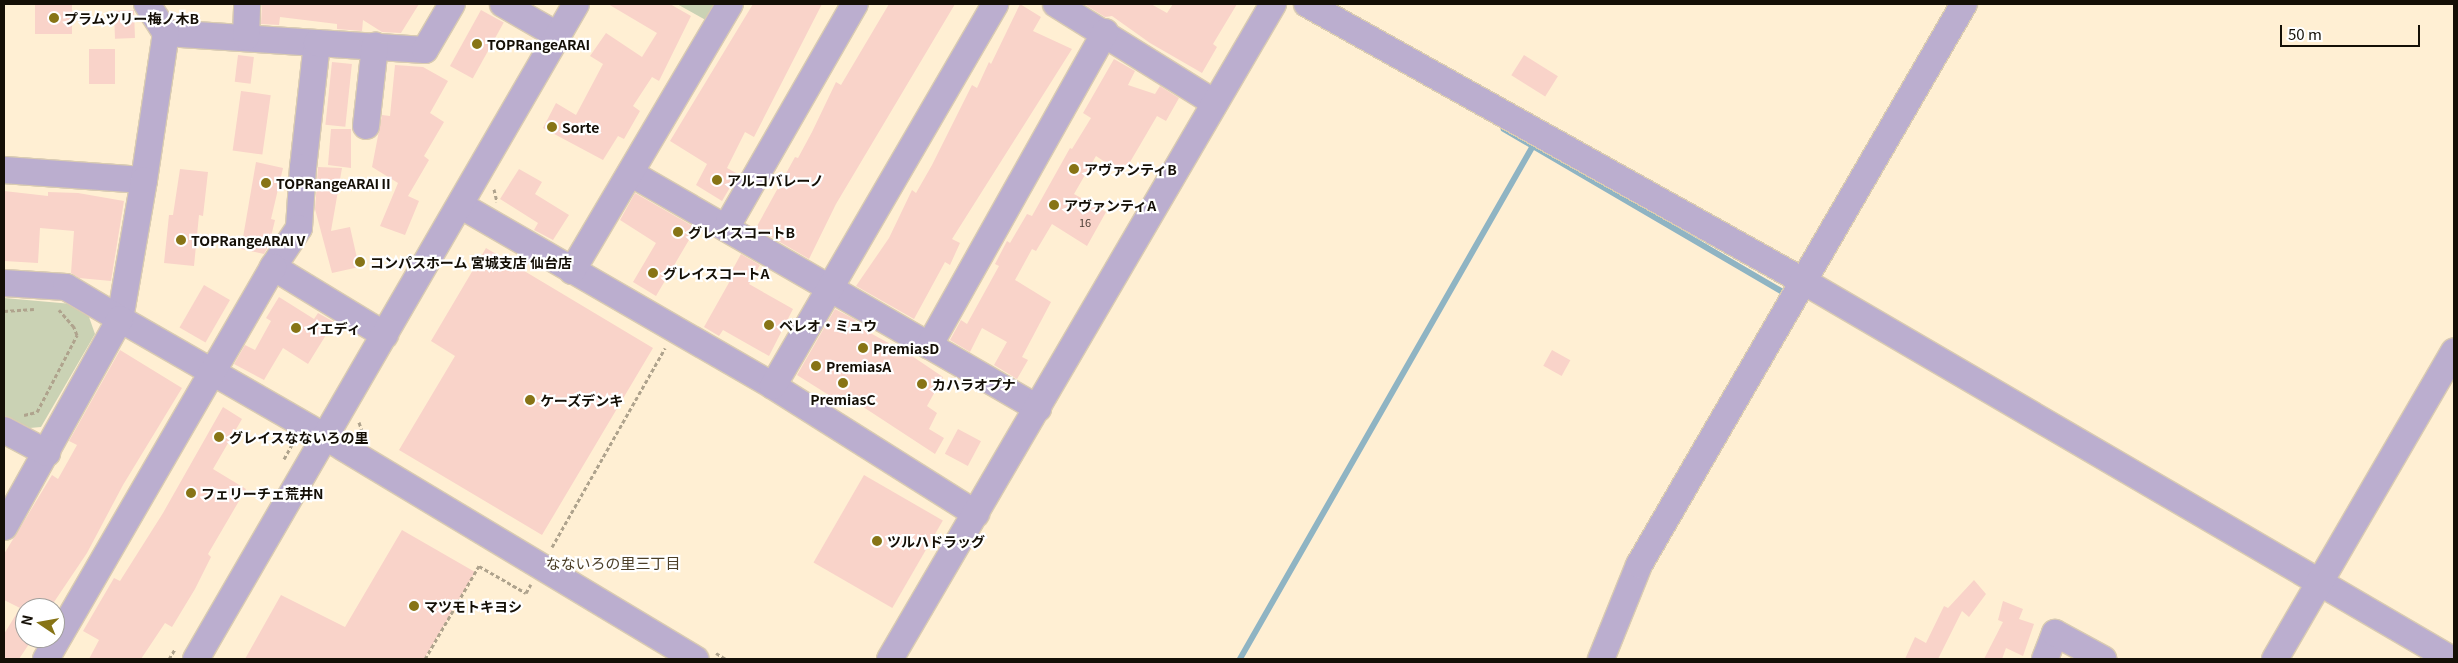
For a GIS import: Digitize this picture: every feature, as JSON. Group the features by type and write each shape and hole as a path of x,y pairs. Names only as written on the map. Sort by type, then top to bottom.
{"street":[{"path":"4,527 47,453 120,319 144,180 166,33 147,4"},
{"path":"246,4 246,37"},
{"path":"166,33 425,50 452,4"},
{"path":"503,4 558,35"},
{"path":"196,659 326,439 576,4"},
{"path":"572,271 632,174 730,4"},
{"path":"726,228 855,4"},
{"path":"773,386 996,4"},
{"path":"1056,4 1105,32 1215,103"},
{"path":"890,659 1273,4"},
{"path":"1308,4 1803,281 2452,659"},
{"path":"1601,659 1639,565 1964,4"},
{"path":"929,346 1105,32"},
{"path":"46,659 273,267 299,228 317,43"},
{"path":"366,126 375,46"},
{"path":"4,170 144,180"},
{"path":"632,174 1038,408"},
{"path":"460,205 773,386 976,514"},
{"path":"273,267 385,334"},
{"path":"4,283 66,287 696,659"},
{"path":"2276,659 2454,351"},
{"path":"10,421 47,453"},
{"path":"2045,659 2055,634 2103,659"}],"path":[{"path":"4,311 41,308"},
{"path":"10,421 37,412 77,335 74,327 58,309 49,309"},
{"path":"549,552 667,344 674,349"},
{"path":"425,659 480,566 526,593 534,579"}],"green space":[{"path":"677,4 723,4 711,23"},
{"path":"4,298 72,304 89,317 95,334 41,427 18,429 4,421"}],"building":[{"name":"プラムツリー梅ノ木B","path":"35,4 72,4 72,34 35,34"},
{"path":"262,4 419,4 401,33 382,32 363,20 362,31 337,29 337,24 280,17 279,25 261,24"},
{"path":"608,4 670,4 691,16 659,81 652,77 633,106 640,111 624,139 618,136 603,160 543,128 556,103 576,115 603,64 590,56 606,33 642,57 657,33"},
{"path":"753,4 822,4 754,137 745,132 727,168 738,174 722,201 696,185 707,164 670,141"},
{"path":"889,4 955,4 836,204 809,259 756,228 795,157 798,158 836,82 841,85"},
{"path":"1020,4 1041,17 1033,31 1072,49 952,239 960,243 950,265 945,262 914,319 856,286 889,238 912,190 916,193 972,85 977,88 989,62 991,64"},
{"path":"1084,4 1151,4 1167,13 1173,4 1237,4 1213,44 1217,47 1202,73 1150,43 1112,16 1105,17"},
{"path":"134,10 135,38 115,39 114,11"},
{"name":"TOPRangeARAI","path":"481,10 504,23 473,79 450,66"},
{"path":"89,49 115,49 115,84 89,84"},
{"path":"238,55 254,57 251,84 235,82"},
{"path":"1524,55 1558,76 1545,97 1511,75"},
{"path":"1114,59 1135,71 1128,85 1155,94 1160,86 1179,98 1166,121 1157,116 1123,174 1096,156 1074,194 1106,212 1087,246 1052,224 1036,251 1032,249 1015,280 1051,302 1022,357 1028,360 1017,379 994,365 1007,342 982,328 970,352 950,340 961,320 967,324 999,266 995,264 1007,241 1010,243 1027,214 1032,216 1070,148 1072,149 1091,118 1083,113"},
{"path":"332,62 352,64 345,127 325,125"},
{"path":"395,65 423,67 448,81 430,113 444,122 424,156 429,160 408,196 419,201 405,235 380,226 398,183 372,167 382,115 390,116"},
{"path":"241,91 271,95 262,155 233,150"},
{"path":"331,129 351,129 351,168 328,165"},
{"path":"256,162 283,168 271,219 275,220 269,245 264,254 241,249"},
{"path":"318,167 342,168 331,231 350,227 359,267 332,273 315,209"},
{"path":"180,169 208,172 203,216 199,215 194,266 164,263 169,215 173,215"},
{"path":"519,169 542,182 535,194 569,215 553,240 534,230 538,223 500,199"},
{"path":"4,191 48,196 48,192 78,193 124,201 111,281 79,278 71,273 74,231 40,228 38,263 4,261"},
{"path":"635,193 696,228 656,296 633,282 656,243 620,220"},
{"path":"486,248 653,348 542,535 399,450 455,356 431,341"},
{"path":"741,254 760,265 749,284 793,309 769,356 723,330 719,336 704,327 731,279 728,278"},
{"path":"204,285 230,300 205,342 180,327"},
{"path":"279,297 314,319 318,313 334,322 308,364 283,348 264,380 234,364 245,345 255,350 271,321 266,318"},
{"path":"835,309 856,320 854,324 912,356 943,377 927,406 937,413 929,429 944,438 935,454 848,397 843,404 797,375"},
{"path":"120,350 182,388 123,485 87,553 57,598 15,598 15,606 4,600 4,554 52,475 58,479 77,445 69,441"},
{"path":"1552,350 1570,360 1562,376 1543,366"},
{"path":"223,407 242,419 213,469 246,489 208,554 211,557 195,589 172,627 165,623 141,659 89,659 99,640 83,631 114,578 120,581 163,513"},
{"path":"958,429 981,441 968,466 945,454"},
{"path":"864,475 943,520 892,608 814,562"},
{"path":"402,530 475,572 424,659 245,659 281,595 345,627"},
{"path":"1974,580 1986,594 1969,617 1962,611 1938,659 1905,659 1915,637 1926,643 1944,606 1948,608"},
{"path":"2003,601 2023,609 2019,619 2034,624 2023,656 2006,648 2002,659 1984,659 2003,622 1998,620"},
{"path":"15,616 15,648 26,648 19,659 4,659 4,634"}],"waterway":[{"path":"1504,129 1781,291"},
{"path":"1240,659 1533,146"}],"place":[{"name":"プラムツリー梅ノ木B","path":"54,18"},
{"name":"TOPRangeARAI","path":"477,44"},
{"name":"Sorte","path":"552,127"},
{"name":"アヴァンティB","path":"1074,169"},
{"name":"アルコバレーノ","path":"717,180"},
{"name":"TOPRangeARAIⅡ","path":"266,183"},
{"name":"アヴァンティA","path":"1054,205"},
{"name":"グレイスコートB","path":"678,232"},
{"name":"TOPRangeARAIⅤ","path":"181,240"},
{"name":"コンパスホーム 宮城支店 仙台店","path":"360,262"},
{"name":"グレイスコートA","path":"653,273"},
{"name":"ベレオ・ミュウ","path":"769,325"},
{"name":"イエディ","path":"296,328"},
{"name":"PremiasD","path":"863,348"},
{"name":"PremiasA","path":"816,366"},
{"name":"PremiasC","path":"843,383"},
{"name":"カハラオプナ","path":"922,384"},
{"name":"ケーズデンキ","path":"530,400"},
{"name":"グレイスなないろの里","path":"219,437"},
{"name":"フェリーチェ荒井N","path":"191,493"},
{"name":"ツルハドラッグ","path":"877,541"},
{"name":"マツモトキヨシ","path":"414,606"}],"district":[{"name":"なないろの里三丁目","path":"613,563"}]}
